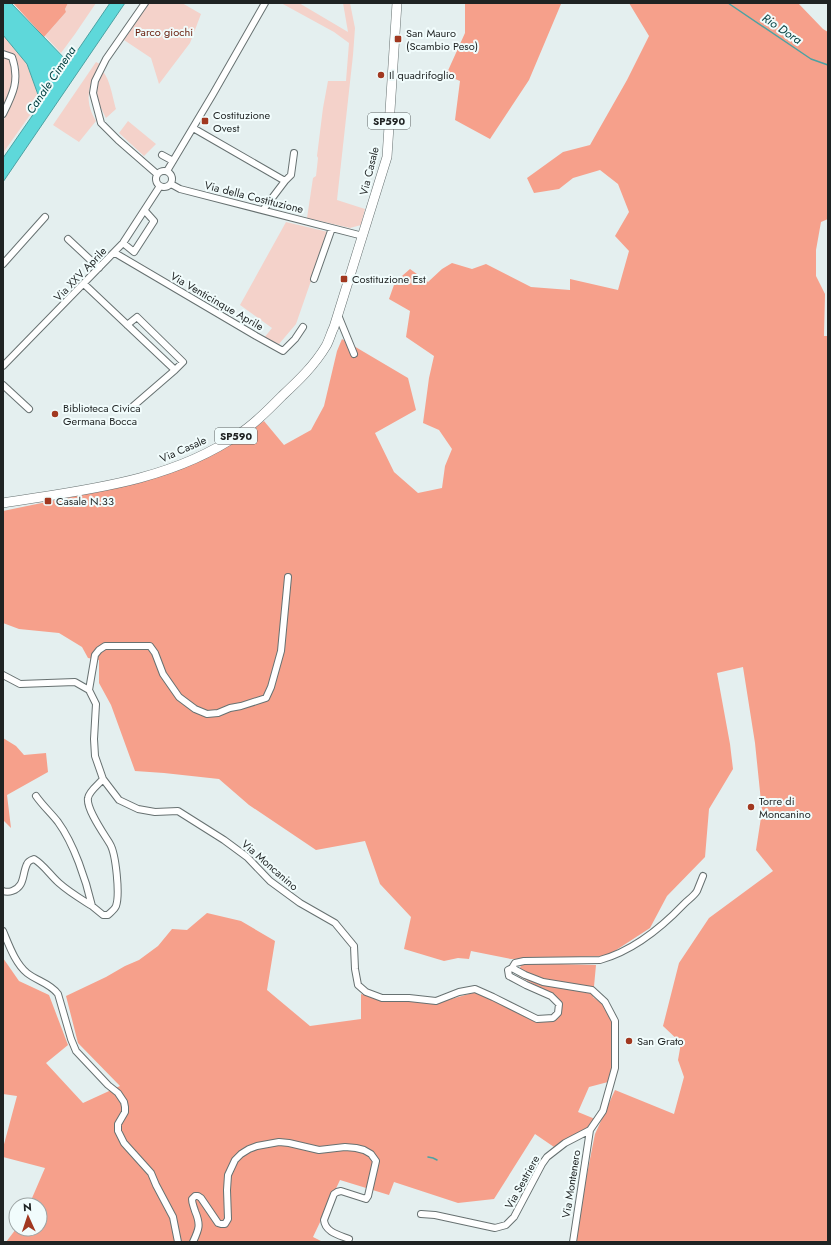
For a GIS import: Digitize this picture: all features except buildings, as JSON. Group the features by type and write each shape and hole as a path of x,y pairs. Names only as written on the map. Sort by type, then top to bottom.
{"main road":[{"name":"Via Casale","path":"3,503 92,488 144,477 172,469 208,453 239,434 261,416 312,365 326,346 338,315 387,157 397,3"}],"street":[{"path":"145,3 106,59 95,81 93,93 101,122 118,140 157,174"},
{"path":"167,171 265,3"},
{"path":"3,54 12,58 15,67 16,82 3,114"},
{"path":"193,128 285,181"},
{"path":"263,210 291,174 295,164 294,153"},
{"path":"162,155 173,161"},
{"path":"163,170 167,171 172,176 171,184 165,187 160,186 156,182 157,174 163,170"},
{"name":"Via della Costituzione","path":"171,184 180,189 362,236"},
{"name":"Via XXV Aprile","path":"3,366 123,244 160,186"},
{"path":"123,244 134,252 154,221 145,211"},
{"path":"3,264 45,217"},
{"path":"314,279 332,228"},
{"path":"68,239 100,268"},
{"name":"Via Venticinque Aprile","path":"114,253 256,336 283,350 296,339 303,327"},
{"path":"84,284 175,370"},
{"path":"338,315 354,354"},
{"path":"127,325 137,317 183,362 131,408"},
{"path":"151,347 160,338"},
{"path":"3,385 29,409"},
{"path":"3,675 20,684 75,682 89,690 95,655 99,650 105,646 150,646 155,653 163,674 179,697 196,709 207,714 218,713 266,698 271,687 281,651 288,577"},
{"name":"Via Moncanino","path":"89,690 96,704 94,739 95,756 103,778 119,800 138,809 155,812 178,811 224,840 247,857 270,881 300,903 335,923 354,946 355,969 358,985 366,992 382,998 409,998 436,1002 459,992 475,989 537,1019 553,1018 558,1012 559,1004 552,996 509,976 508,970 512,968"},
{"path":"3,891 7,892 17,889 22,883 27,864 30,860 34,859 39,861 45,870 58,883 103,915 108,915 116,906 118,892 115,859 111,846 103,834 87,802 88,795 103,778"},
{"path":"36,796 41,804 58,822 66,836 88,886 92,906"},
{"path":"590,1130 604,1111 615,1068 615,1021 605,1002 592,990 543,982 512,968 514,963 524,961 600,960 627,950 642,940 678,910 696,891 703,876"},
{"path":"3,931 21,966 31,976 49,985 58,994 76,1051 108,1085 118,1093 124,1102 125,1112 118,1124 118,1131 124,1144 151,1174 173,1217 178,1242"},
{"name":"Via Sestriere","path":"421,1214 435,1215 495,1228 506,1225 514,1217 547,1157 565,1143 590,1130"},
{"name":"Via Montenero","path":"573,1242 590,1130"},
{"path":"193,1242 199,1224 192,1199 195,1196 201,1198 218,1223 225,1224 228,1219 228,1175 235,1160 241,1154 257,1146 278,1142 319,1150 345,1147 356,1148 364,1150 376,1161 366,1199 341,1191 337,1192 334,1194 324,1220 324,1223 329,1231 349,1239"}],"green space":[{"path":"68,3 96,3 61,53 45,36 66,12 65,9"},
{"name":"Parco giochi","path":"149,3 182,3 201,14 190,43 159,84 151,58 124,40"},
{"path":"281,3 299,3 348,32 343,3 350,3 355,28 337,200 365,209 361,225 350,228 307,218 313,178 316,176 323,108 328,81 346,81 349,43 334,32"},
{"path":"3,35 27,64 40,101 3,153 3,122 19,84 19,67 13,56 3,49"},
{"path":"3,55 10,58 14,72 13,87 3,109"},
{"path":"96,62 100,64 90,85 89,99 92,113 96,121 79,142 53,125"},
{"path":"103,72 109,84 116,109 106,118 97,96 98,85"},
{"path":"128,121 156,144 144,156 119,133"},
{"path":"286,222 328,232 296,324 279,344 264,338 272,328 240,305"}],"shaded area":[{"path":"13,3 68,3 65,9 66,12 44,37"},
{"path":"465,3 564,3 561,4 529,80 490,139 455,120 460,81 446,75 465,33"},
{"path":"629,3 798,3 823,29 828,32 828,219 821,222 816,250 816,276 825,294 824,336 828,336 828,1242 576,1242 584,1189 595,1134 615,1090 674,1114 684,1077 678,1060 681,1043 663,1026 679,963 709,918 773,871 756,850 762,811 755,743 743,667 717,673 733,769 709,809 705,857 667,896 650,928 607,956 511,959 471,951 469,959 458,958 444,961 404,949 411,917 380,884 365,841 316,850 249,805 219,779 135,771 111,705 99,683 99,660 88,658 82,647 59,633 19,629 3,623 3,511 138,483 167,474 211,456 264,421 284,445 311,430 324,406 337,351 342,339 408,378 416,410 375,433 394,472 418,493 442,488 445,466 452,449 439,430 423,423 429,378 434,356 406,337 410,311 389,299 395,282 410,269 428,282 442,269 452,263 472,269 486,264 531,287 570,290 570,279 618,290 629,251 615,236 629,212 618,184 600,170 573,178 559,189 534,193 527,178 563,152 590,145 627,80 649,36"},
{"path":"3,738 16,746 24,755 46,753 48,772 7,795 11,828 3,820"},
{"path":"207,913 241,921 275,941 267,990 310,1026 361,1019 361,994 382,1000 437,1003 476,992 537,1021 560,1014 553,995 517,975 522,963 596,965 593,997 603,1004 613,1020 613,1067 608,1082 589,1087 578,1112 595,1119 589,1128 554,1147 535,1134 494,1199 458,1203 394,1182 389,1195 340,1180 313,1237 323,1242 6,1242 10,1237 48,1237 48,1197 32,1197 45,1168 3,1157 3,1148 17,1096 3,1094 3,958 19,981 49,995 68,1045 46,1063 83,1103 120,1086 78,1043 66,996 139,960 158,946 172,929 187,930"}],"water":[{"name":"Canale Cimena","path":"3,3 11,3 69,63 110,3 125,3 3,182 3,158 41,103 27,64 3,35"}],"waterway":[{"name":"Rio Dora","path":"728,3 811,59 828,65"},
{"path":"428,1157 437,1160"}],"place":[{"name":"San Mauro (Scambio Peso)","path":"398,39"},
{"name":"Il quadrifoglio","path":"381,75"},
{"name":"Costituzione Ovest","path":"205,121"},
{"name":"Costituzione Est","path":"344,279"},
{"name":"Biblioteca Civica Germana Bocca","path":"55,414"},
{"name":"Casale N.33","path":"48,501"},
{"name":"Torre di Moncanino","path":"751,807"},
{"name":"San Grato","path":"629,1041"}]}
